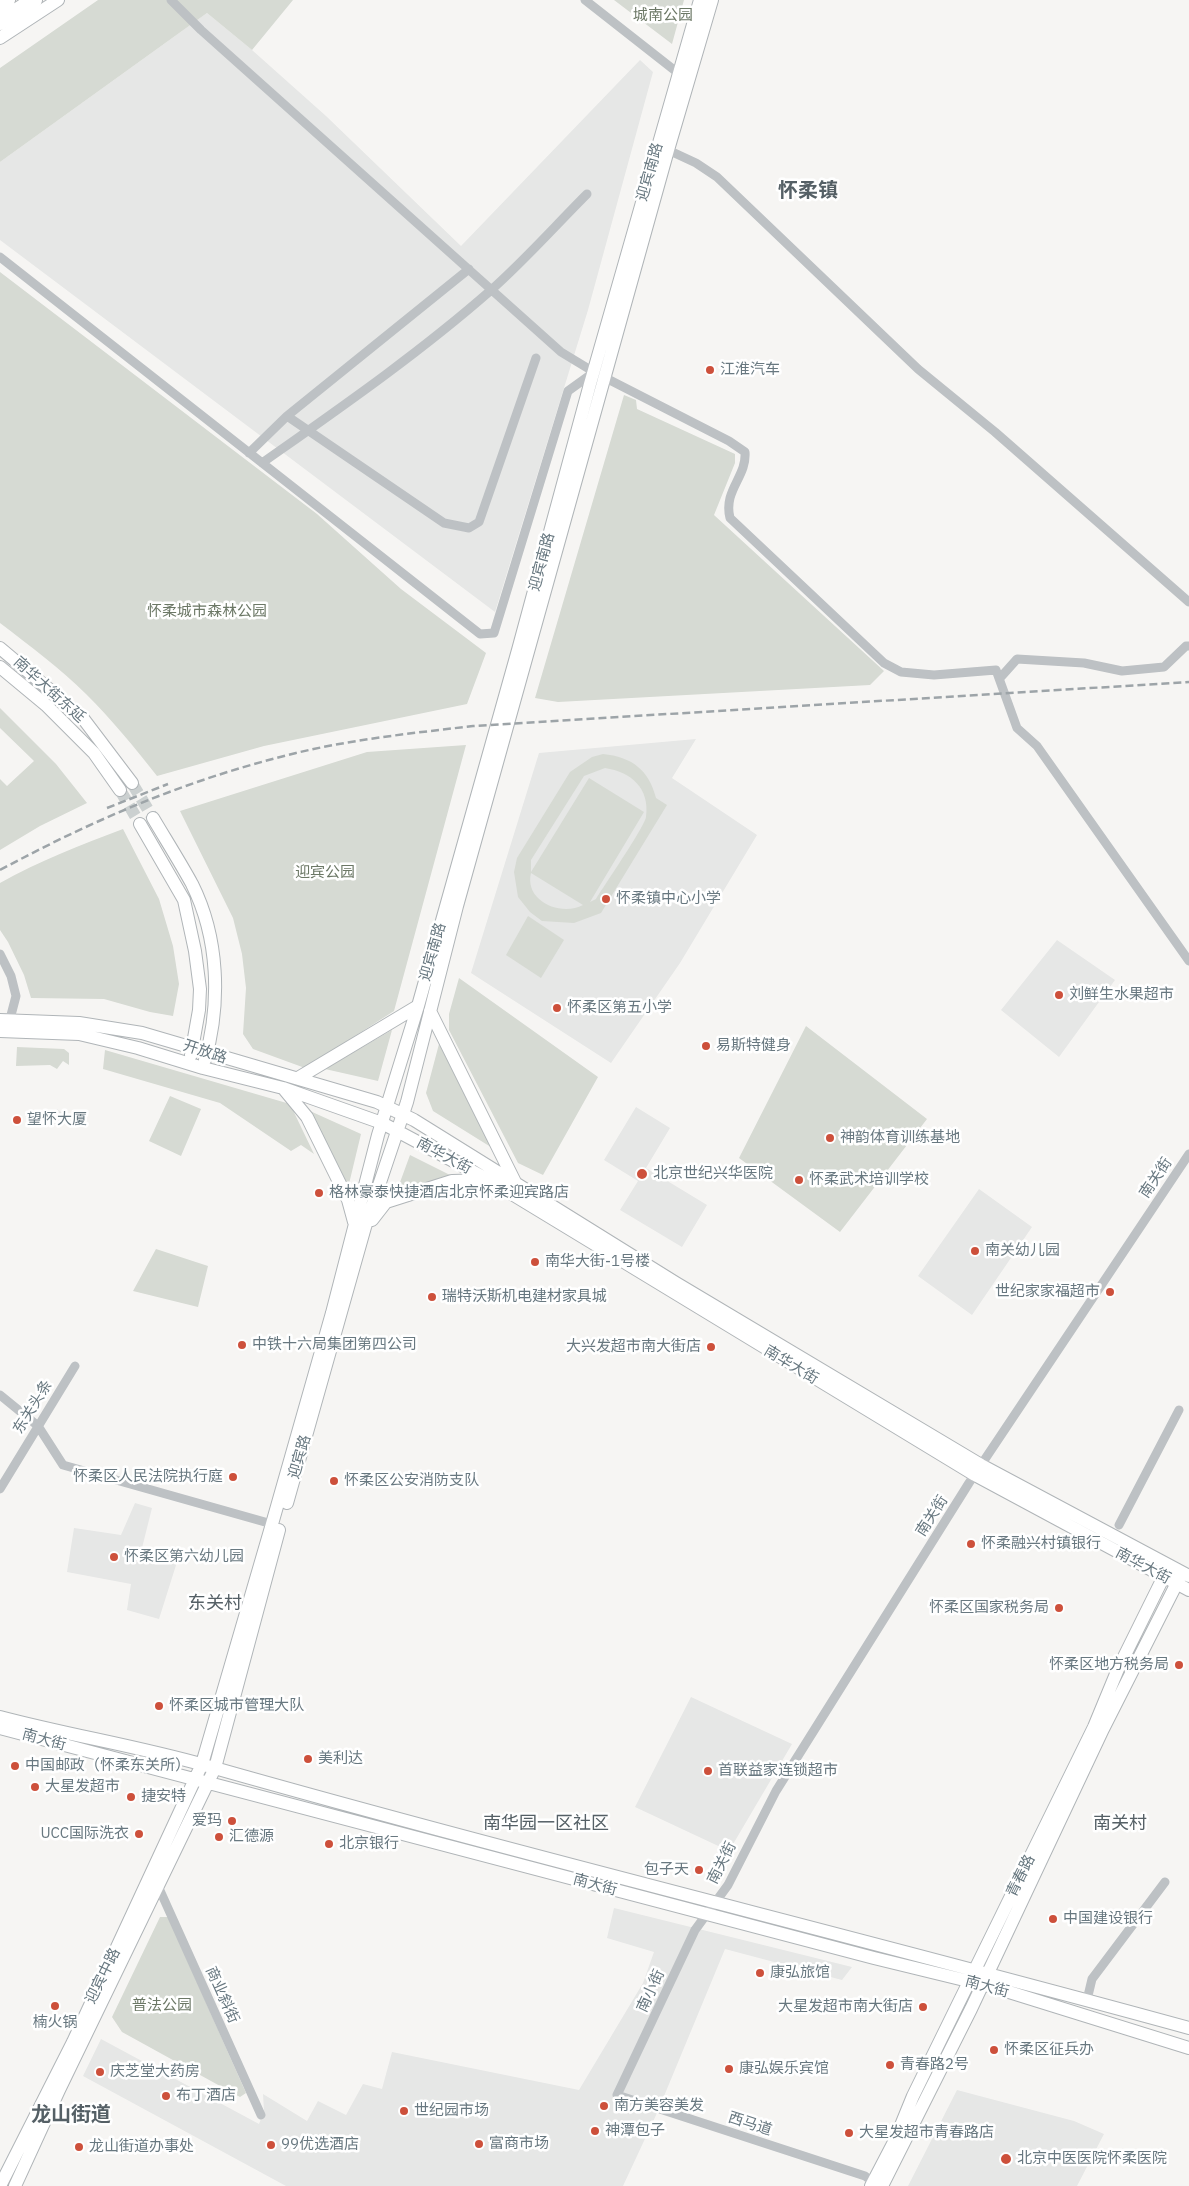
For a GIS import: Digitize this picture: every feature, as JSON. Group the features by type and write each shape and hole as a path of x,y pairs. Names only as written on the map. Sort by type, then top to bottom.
{"highway":[{"path":"0,4 12,5 34,0"},
{"path":"0,22 12,5"}],"main road":[{"path":"0,38 58,0"},
{"name":"迎宾南路","path":"403,1114 678,73 700,0"},
{"name":"迎宾南路","path":"382,1123 418,1006 599,375 712,0"},
{"name":"南华大街东延","path":"0,648 82,717 132,783"},
{"name":"南华大街东延","path":"0,667 46,705 94,753 120,790"},
{"path":"153,818 192,885 209,929 216,975 207,1054 203,1068"},
{"path":"140,824 184,900 195,951 200,989 199,1010 189,1063"},
{"path":"298,1078 418,1006"},
{"path":"430,1011 515,1182"},
{"name":"开放路","path":"5,1019 79,1023 142,1034 193,1047 207,1054 298,1078 388,1107 403,1114"},
{"name":"开放路","path":"0,1030 81,1034 138,1048 203,1068 283,1088 382,1123 398,1131"},
{"path":"283,1088 307,1117 360,1226 386,1202 452,1181 489,1180"},
{"path":"398,1131 403,1114"},
{"name":"南华大街","path":"403,1114 978,1470"},
{"name":"迎宾路","path":"202,1782 215,1768 360,1226 382,1123"},
{"name":"南华大街","path":"398,1131 489,1180 1141,1566 1166,1571 1182,1577 1189,1590"},
{"name":"迎宾路","path":"202,1764 360,1226 398,1131"},
{"name":"青春路","path":"875,2185 971,1976 1090,1736 1118,1669 1166,1571"},
{"name":"青春路","path":"875,2185 985,1979 1103,1729 1182,1577"},
{"name":"南大街","path":"0,1717 202,1764 320,1798 716,1903 971,1976"},
{"name":"南大街","path":"0,1728 707,1914 971,1976 1087,2000 1189,2028"},
{"name":"迎宾中路","path":"15,2186 63,2081 158,1886 202,1782 202,1764"},
{"name":"迎宾中路","path":"0,2186 202,1782"},
{"name":"南大街","path":"985,1979 1189,2048"}],"street":[{"path":"171,0 201,30 562,352 599,375 745,452 746,463 734,486 727,506 730,518 884,663 901,672 934,675 996,670 1018,728 1037,746 1189,961"},
{"path":"585,0 678,73"},
{"path":"668,150 696,163 717,177 918,369 1016,450 1189,602"},
{"path":"262,463 442,332 492,290 588,194"},
{"path":"0,257 480,634 494,633 568,391 599,375"},
{"path":"249,453 287,416 469,269"},
{"path":"287,416 444,523 469,528 480,522 536,358"},
{"path":"1000,678 1017,659 1084,663 1122,671 1164,667 1189,646"},
{"path":"0,954 10,976 16,996 5,1019"},
{"name":"南关街","path":"716,1903 776,1791 978,1470 1189,1154"},
{"name":"东关头条","path":"0,1489 75,1366"},
{"path":"0,1396 38,1426 63,1465 272,1524"},
{"path":"1119,1524 1179,1410"},
{"path":"1087,2000 1092,1979 1165,1882"},
{"name":"商业斜街","path":"158,1886 261,2114"},
{"name":"南小街","path":"618,2096 695,1930 716,1903"},
{"name":"西马道","path":"618,2096 865,2176 875,2185"}],"shaded area":[{"path":"207,13 326,116 461,246 640,60 653,72 588,310 495,612 0,240 0,162"},
{"name":"怀柔镇中心小学","path":"696,739 672,778 757,835 680,963 611,1063 471,973 539,753"},
{"name":"刘鲜生水果超市","path":"1057,940 1115,980 1059,1057 1001,1010"},
{"name":"北京世纪兴华医院","path":"636,1107 670,1128 646,1168 707,1205 682,1247 620,1210 638,1181 604,1160"},
{"path":"57,1109 65,1115 58,1126 50,1121"},
{"name":"南关幼儿园","path":"979,1189 1032,1227 972,1315 918,1276"},
{"name":"怀柔区第六幼儿园","path":"135,1503 152,1508 141,1552 177,1562 159,1619 127,1610 131,1584 67,1572 74,1528 121,1535"},
{"path":"691,1697 792,1744 729,1851 635,1807"},
{"path":"614,1908 852,1967 842,1980 725,1949 657,2113 623,2186 286,2186 83,2076 101,2039 259,2124 264,2111 263,2094 307,2121 318,2101 346,2115 363,2084 382,2089 392,2052 579,2090 643,1983 654,1952 607,1938"},
{"name":"北京中医医院怀柔医院","path":"957,2090 1074,2121 1104,2134 1077,2186 908,2186"}],"green space":[{"path":"98,0 293,0 252,50 207,13 0,162 0,68"},
{"name":"城南公园","path":"614,0 684,0 672,44"},
{"name":"怀柔城市森林公园","path":"0,272 317,514 401,589 486,653 467,704 264,746 157,776 123,734 76,684 0,623"},
{"path":"624,395 636,400 637,409 735,454 735,463 714,515 884,671 870,685 558,702 535,698"},
{"path":"0,708 56,764 87,803 40,826 0,850 0,779 7,786 34,761 0,728"},
{"name":"迎宾公园","path":"466,745 394,1011 305,1068 253,1049 243,1034 246,988 242,954 233,918 180,811 367,752"},
{"path":"603,754 623,758 631,762 649,780 656,798 667,805 601,913 574,923 542,921 530,912 518,897 514,872 517,858 570,772 592,757","holes":["605,768 623,773 637,783 645,798 646,817 632,843 596,899 590,902 644,812 589,778 531,872 531,860 584,776","531,873 583,905 565,909 555,908 546,904 533,892 530,883"]},
{"path":"123,829 159,899 173,946 179,984 173,1016 150,1012 104,999 31,998 24,975 0,930 0,883 45,860"},
{"path":"528,916 564,940 541,978 506,955"},
{"path":"459,978 598,1077 543,1175 518,1163 449,1030 449,1014"},
{"name":"神韵体育训练基地","path":"806,1026 927,1119 840,1232 739,1158"},
{"path":"392,1030 378,1081 325,1069"},
{"path":"439,1044 494,1149 433,1111 426,1093"},
{"path":"17,1047 64,1049 69,1053 69,1065 63,1061 57,1069 50,1065 16,1066"},
{"path":"105,1050 290,1104 314,1154 301,1145 291,1151 220,1103 103,1069"},
{"path":"170,1096 201,1109 181,1156 149,1141"},
{"path":"310,1111 361,1134 348,1188"},
{"path":"410,1155 456,1178 395,1196"},
{"path":"156,1249 208,1266 198,1307 133,1291"},
{"name":"普法公园","path":"160,1917 168,1917 246,2093 240,2097 122,2032 112,2017"}],"tunnel":[{"path":"132,783 153,818"},
{"path":"120,790 140,824"}],"railway":[{"path":"0,870 72,833 181,788 257,763 318,748 362,740 473,726 1189,682"},
{"path":"107,808 168,784"}],"place":[{"name":"江淮汽车","path":"710,370"},
{"name":"怀柔镇中心小学","path":"606,899"},
{"name":"刘鲜生水果超市","path":"1059,995"},
{"name":"怀柔区第五小学","path":"557,1008"},
{"name":"易斯特健身","path":"706,1046"},
{"name":"望怀大厦","path":"17,1120"},
{"name":"神韵体育训练基地","path":"830,1138"},
{"name":"北京世纪兴华医院","path":"642,1174"},
{"name":"怀柔武术培训学校","path":"799,1180"},
{"name":"格林豪泰快捷酒店北京怀柔迎宾路店","path":"319,1193"},
{"name":"南关幼儿园","path":"975,1251"},
{"name":"南华大街-1号楼","path":"535,1262"},
{"name":"世纪家家福超市","path":"1110,1292"},
{"name":"瑞特沃斯机电建材家具城","path":"432,1297"},
{"name":"中铁十六局集团第四公司","path":"242,1345"},
{"name":"大兴发超市南大街店","path":"711,1347"},
{"name":"怀柔区人民法院执行庭","path":"233,1477"},
{"name":"怀柔区公安消防支队","path":"334,1481"},
{"name":"怀柔融兴村镇银行","path":"971,1544"},
{"name":"怀柔区第六幼儿园","path":"114,1557"},
{"name":"怀柔区国家税务局","path":"1059,1608"},
{"name":"怀柔区地方税务局","path":"1179,1665"},
{"name":"怀柔区城市管理大队","path":"159,1706"},
{"name":"美利达","path":"308,1759"},
{"name":"中国邮政（怀柔东关所）","path":"15,1766"},
{"name":"首联益家连锁超市","path":"708,1771"},
{"name":"大星发超市","path":"35,1787"},
{"name":"捷安特","path":"131,1797"},
{"name":"爱玛","path":"232,1821"},
{"name":"UCC国际洗衣","path":"139,1834"},
{"name":"汇德源","path":"219,1837"},
{"name":"北京银行","path":"329,1844"},
{"name":"包子天","path":"699,1870"},
{"name":"中国建设银行","path":"1053,1919"},
{"name":"康弘旅馆","path":"760,1973"},
{"name":"楠火锅","path":"55,2006"},
{"name":"大星发超市南大街店","path":"923,2007"},
{"name":"怀柔区征兵办","path":"994,2050"},
{"name":"青春路2号","path":"890,2065"},
{"name":"康弘娱乐宾馆","path":"729,2069"},
{"name":"庆芝堂大药房","path":"100,2072"},
{"name":"布丁酒店","path":"166,2096"},
{"name":"南方美容美发","path":"604,2106"},
{"name":"世纪园市场","path":"404,2111"},
{"name":"神潭包子","path":"595,2131"},
{"name":"大星发超市青春路店","path":"849,2133"},
{"name":"富商市场","path":"479,2144"},
{"name":"99优选酒店","path":"271,2145"},
{"name":"龙山街道办事处","path":"79,2147"},
{"name":"北京中医医院怀柔医院","path":"1006,2159"}],"district":[{"name":"怀柔镇","path":"808,191"},
{"name":"东关村","path":"215,1604"},
{"name":"南华园一区社区","path":"546,1824"},
{"name":"南关村","path":"1120,1824"},
{"name":"龙山街道","path":"71,2115"}]}
